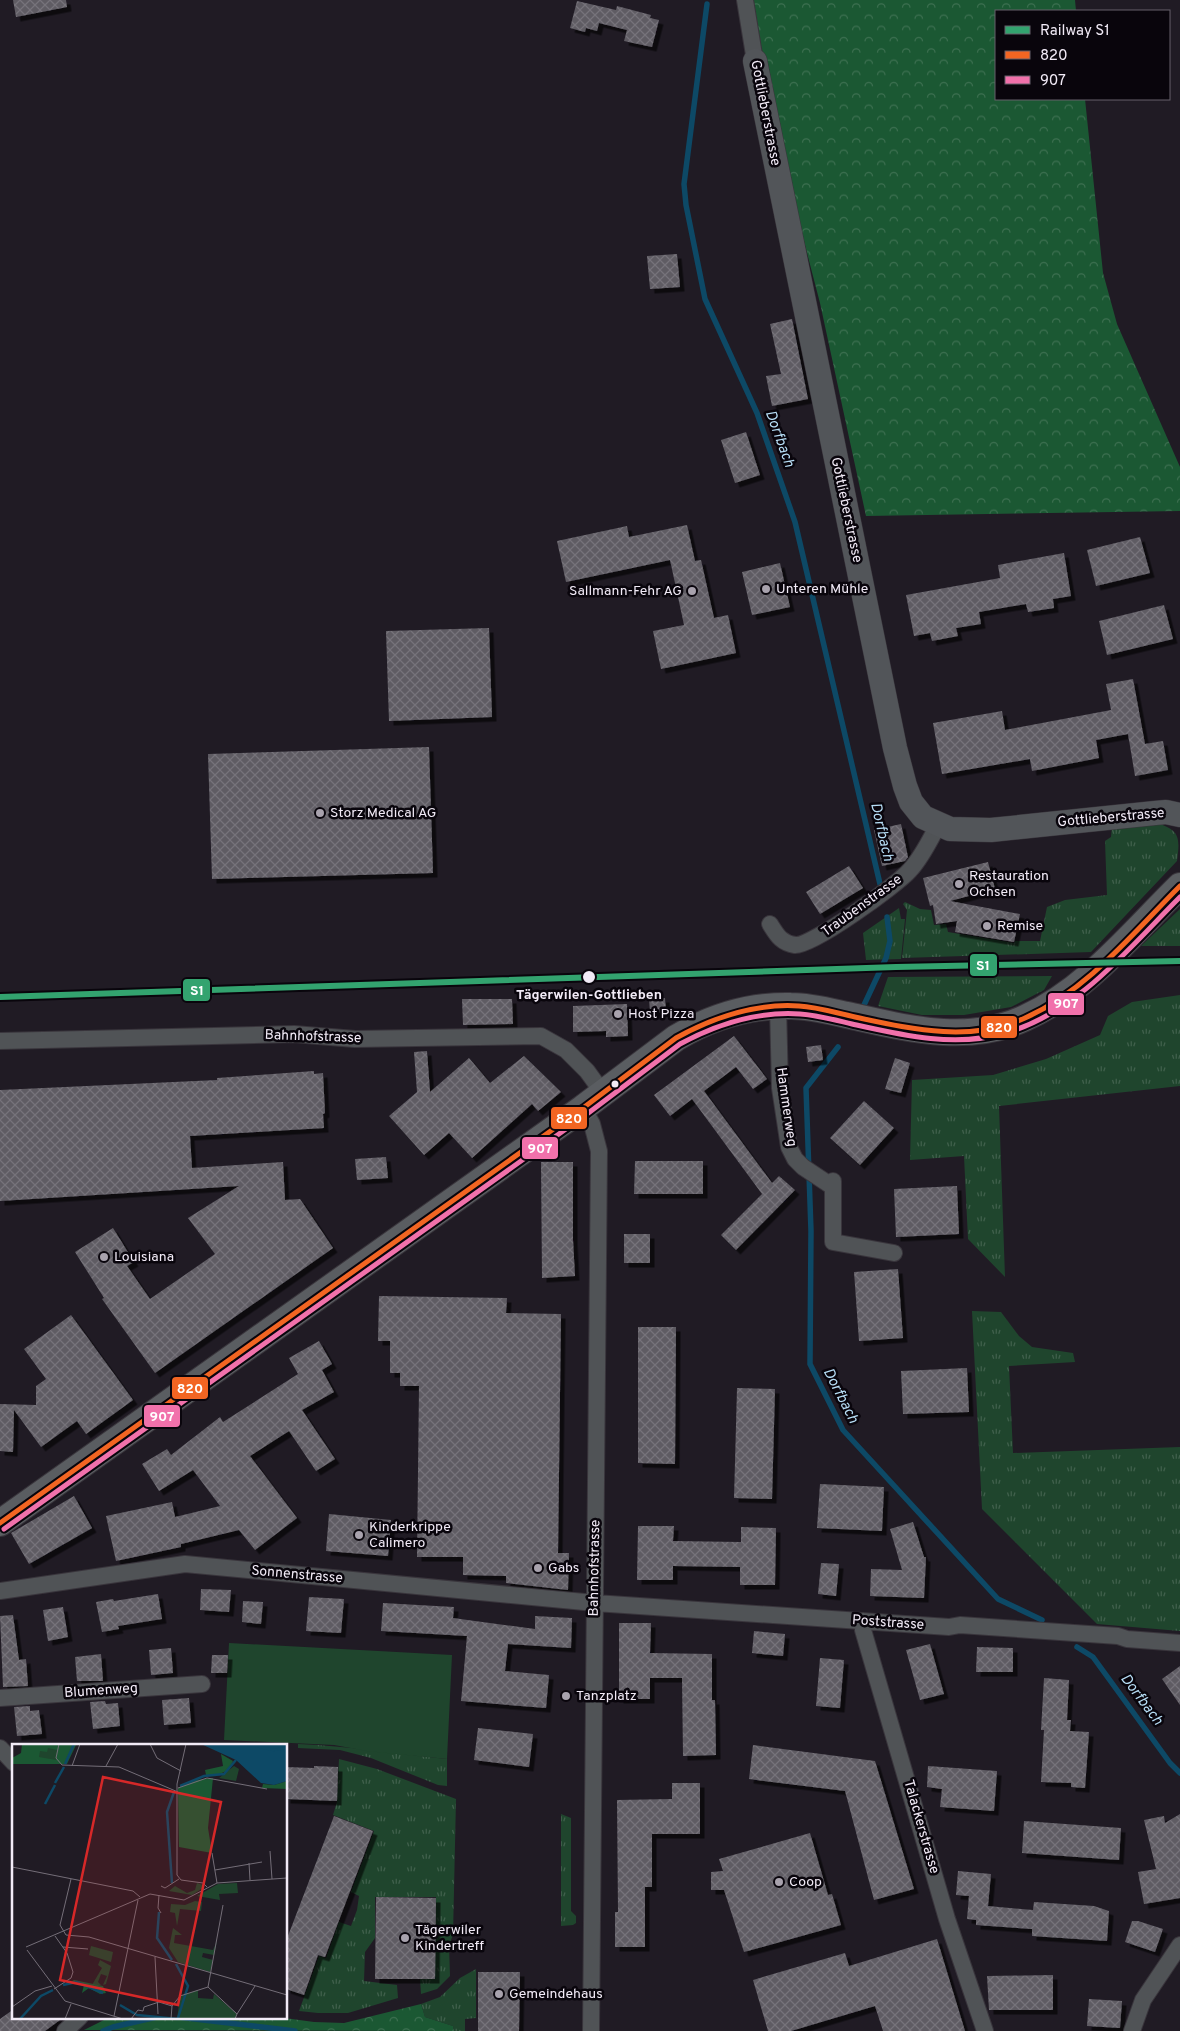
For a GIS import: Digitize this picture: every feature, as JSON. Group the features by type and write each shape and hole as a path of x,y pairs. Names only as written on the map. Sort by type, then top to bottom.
{"main road":[{"path":"0,1523 582,1108 676,1038 690,1030 731,1014 755,1008 778,1006 803,1007 911,1030 940,1033 970,1033 1023,1020 1071,992 1093,973 1180,886"}],"street":[{"name":"Gottlieberstrasse","path":"745,0 755,60 895,748 911,802 923,817 938,825 961,830 992,830 1166,812 1180,815"},
{"name":"Traubenstrasse","path":"770,924 781,941 796,945 814,940 892,887 910,871 924,852 938,825"},
{"name":"Hammerweg","path":"778,1006 780,1088 789,1147 795,1159 803,1167 833,1184 833,1242 894,1253"},
{"name":"Bahnhofstrasse","path":"0,1041 294,1034 355,1039 540,1036 566,1050 603,1092"},
{"name":"Bahnhofstrasse","path":"582,1108 592,1124 599,1151 590,2031"},
{"name":"Sonnenstrasse","path":"0,1591 185,1564 595,1603"},
{"name":"Poststrasse","path":"595,1603 949,1627 960,1625 1044,1630 1118,1636 1127,1640 1180,1643"},
{"name":"Talackerstrasse","path":"863,1621 947,1919 984,2031"},
{"name":"Blumenweg","path":"0,1698 202,1684"},
{"path":"0,1748 12,1761"},
{"path":"1132,2031 1143,2000 1180,1945"},
{"path":"65,2031 79,2018"}],"green space":[{"path":"745,0 1075,0 1076,10 995,10 995,100 1085,100 1103,273 1117,324 1180,467 1180,511 866,516 820,303 750,33"},
{"path":"1160,824 1172,830 1177,837 1177,861 1091,952 902,958 907,910 903,904 905,902 920,909 931,910 934,925 946,924 948,932 1014,943 1015,941 1040,941 1047,907 1065,900 1107,895 1105,841 1111,837 1112,826"},
{"path":"899,908 901,919 905,919 901,959 866,960 863,933"},
{"path":"1180,909 1180,946 1141,946"},
{"path":"1052,976 1044,990 1011,1007 964,1015 922,1015 878,1006 888,977"},
{"path":"1180,995 1180,1086 999,1106 1005,1277 968,1239 964,1156 910,1160 912,1080 993,1075 1046,1059 1100,1035 1108,1016 1132,1002"},
{"path":"972,1311 1001,1312 1019,1336 1032,1347 1073,1353 1075,1362 1009,1366 1013,1453 1180,1447 1180,1631 1097,1624 982,1509"},
{"path":"229,1643 452,1655 447,1759 367,1751 334,1745 224,1740"},
{"path":"298,1744 354,1748 447,1759 447,1786 438,1785 371,1758 340,1750 298,1748"},
{"path":"339,1759 377,1769 456,1799 453,1935 449,1945 450,1976 437,1989 421,1994 420,1979 435,1979 436,1897 375,1897 375,1938 365,1952 364,1981 397,1985 398,1998 348,2013 299,2011 319,1956 326,1958 339,1922 351,1926 357,1910 359,1896 351,1892 374,1831 333,1815 337,1802"},
{"path":"561,1814 571,1818 571,1911 576,1916 576,1923 561,1926"},
{"path":"476,1969 476,2018 465,2019 465,2031 454,2031 453,2026 425,2017 421,2004 440,1997 460,1978"},
{"path":"421,2004 425,2017 453,2026 454,2031 84,2030 108,2018 284,2018 314,2022 344,2023"}],"building":[{"path":"13,0 66,0 67,7 16,17"},
{"path":"577,1 616,10 617,6 651,15 650,18 659,20 652,47 624,41 627,30 599,23 597,31 586,28 585,32 570,28"},
{"path":"677,254 680,287 650,289 647,256"},
{"path":"792,319 808,399 772,406 766,376 781,374 770,324"},
{"path":"746,432 760,475 735,483 721,440"},
{"path":"687,525 695,561 701,560 714,618 728,615 736,653 661,669 653,631 684,625 670,560 566,582 557,541 627,526 629,537"},
{"path":"1140,537 1150,573 1096,586 1087,550"},
{"path":"1064,553 1071,596 1053,599 1054,608 1028,612 1026,604 979,612 981,624 956,628 958,636 932,641 930,633 914,636 906,595 1000,578 998,565"},
{"name":"Unteren Mühle","path":"780,563 790,607 752,615 742,572"},
{"path":"1164,605 1173,639 1107,655 1099,621"},
{"path":"489,628 492,717 389,721 386,631"},
{"path":"1133,679 1145,744 1163,741 1168,770 1135,776 1128,734 1096,740 1099,758 1032,771 1030,759 942,774 933,723 1002,711 1005,730 1111,710 1106,684"},
{"name":"Storz Medical AG","path":"429,747 433,873 212,879 208,754"},
{"path":"901,824 908,857 905,861 882,866 874,830"},
{"path":"988,862 995,889 950,901 1020,914 1014,942 955,932 957,921 936,924 933,905 930,906 923,878"},
{"path":"849,866 863,888 820,914 806,892"},
{"path":"665,998 666,1012 650,1013 649,999"},
{"path":"462,999 512,999 513,1024 463,1025"},
{"path":"627,1004 628,1036 606,1037 606,1031 573,1032 573,1006"},
{"path":"734,1036 767,1079 753,1089 736,1067 704,1091 772,1183 779,1176 795,1190 736,1250 721,1235 762,1194 692,1099 670,1116 654,1095"},
{"path":"821,1045 823,1060 808,1062 806,1047"},
{"path":"427,1051 430,1092 469,1058 490,1083 524,1056 561,1092 538,1111 532,1104 472,1158 449,1133 424,1155 389,1116 417,1092 414,1052"},
{"path":"895,1058 910,1063 901,1093 885,1089"},
{"path":"314,1071 314,1074 323,1073 324,1128 190,1136 192,1168 283,1162 285,1200 300,1199 333,1248 155,1373 102,1299 104,1298 75,1252 113,1228 134,1262 127,1266 150,1299 215,1254 188,1218 239,1186 0,1201 0,1090 217,1080 217,1078"},
{"path":"864,1101 894,1128 860,1165 830,1138"},
{"path":"386,1157 388,1178 357,1180 355,1159"},
{"path":"635,1161 703,1161 703,1194 634,1194"},
{"path":"541,1162 573,1162 575,1276 542,1278"},
{"path":"957,1186 959,1234 896,1237 894,1189"},
{"path":"624,1234 650,1234 650,1263 624,1263"},
{"path":"898,1269 903,1338 859,1341 854,1272"},
{"path":"379,1296 507,1298 506,1313 561,1314 558,1553 569,1553 568,1590 506,1583 506,1576 463,1575 463,1557 417,1557 419,1386 400,1386 400,1373 390,1373 390,1341 378,1341"},
{"path":"71,1315 133,1400 86,1434 77,1421 41,1447 14,1410 13,1452 0,1451 0,1404 36,1405 36,1386 46,1379 24,1349"},
{"path":"638,1327 676,1327 675,1464 638,1463"},
{"path":"319,1341 332,1364 322,1370 334,1392 302,1410 335,1459 316,1471 289,1431 250,1456 297,1518 255,1550 239,1530 181,1544 181,1547 116,1561 106,1516 172,1502 175,1517 220,1506 193,1470 159,1491 142,1464 167,1449 171,1455 220,1417 223,1422 298,1374 289,1358"},
{"path":"967,1368 969,1412 903,1414 901,1371"},
{"path":"737,1388 775,1389 772,1499 734,1498"},
{"path":"820,1484 884,1487 882,1531 817,1528"},
{"path":"74,1496 92,1528 29,1564 11,1533"},
{"name":"Kinderkrippe Calimero","path":"329,1514 391,1520 388,1556 326,1551"},
{"path":"913,1522 924,1557 926,1557 924,1598 870,1596 871,1569 902,1570 890,1529"},
{"path":"638,1526 674,1526 673,1541 741,1542 741,1527 776,1528 775,1585 740,1585 740,1567 673,1566 673,1580 637,1580"},
{"path":"821,1563 839,1564 836,1596 818,1594"},
{"path":"201,1589 231,1590 229,1612 200,1610"},
{"path":"158,1594 162,1619 118,1626 119,1629 102,1632 96,1602"},
{"path":"309,1597 344,1599 341,1633 306,1631"},
{"path":"243,1601 263,1602 261,1624 242,1622"},
{"path":"383,1603 454,1607 453,1618 535,1629 535,1616 572,1618 571,1648 508,1644 505,1671 549,1675 546,1708 461,1701 467,1636 381,1631"},
{"path":"63,1607 68,1637 48,1641 43,1610"},
{"path":"13,1615 19,1660 26,1659 28,1686 3,1687 0,1616"},
{"path":"619,1623 651,1623 650,1653 712,1654 712,1700 715,1700 716,1755 683,1756 682,1678 650,1678 650,1699 619,1699"},
{"path":"754,1631 785,1634 783,1656 752,1653"},
{"path":"930,1644 944,1694 920,1700 906,1650"},
{"path":"977,1647 1013,1648 1013,1672 976,1672"},
{"path":"171,1648 173,1673 151,1675 149,1650"},
{"path":"101,1654 103,1681 77,1681 75,1657"},
{"path":"212,1655 228,1655 227,1673 211,1673"},
{"path":"820,1658 844,1660 840,1708 816,1706"},
{"path":"1180,1666 1180,1705 1162,1679"},
{"path":"1044,1678 1069,1680 1067,1720 1071,1720 1070,1731 1089,1732 1085,1788 1071,1787 1071,1783 1041,1782"},
{"path":"189,1698 191,1723 164,1725 162,1700"},
{"path":"105,1701 106,1704 118,1703 120,1726 93,1729 90,1702"},
{"path":"30,1706 30,1711 39,1710 42,1734 17,1736 14,1707"},
{"path":"478,1728 533,1734 529,1767 474,1760"},
{"path":"753,1745 875,1761 914,1889 874,1900 845,1791 749,1779"},
{"path":"314,1766 338,1767 337,1801 288,1799 288,1767 314,1768"},
{"path":"928,1766 997,1771 994,1811 940,1807 942,1789 927,1787"},
{"path":"672,1783 700,1783 700,1834 652,1834 652,1887 645,1887 645,1947 615,1947 615,1912 618,1912 617,1800 672,1799"},
{"path":"1180,1814 1180,1898 1144,1904 1138,1872 1156,1869 1144,1820 1164,1816 1165,1823"},
{"path":"334,1816 373,1831 325,1957 318,1955 304,1995 288,1990 288,1936"},
{"path":"1024,1821 1121,1828 1119,1860 1022,1853"},
{"path":"810,1833 828,1895 832,1894 841,1925 744,1952 724,1890 711,1890 711,1872 723,1871 719,1859"},
{"path":"958,1871 991,1874 988,1906 1033,1910 1034,1902 1094,1906 1109,1911 1107,1941 1032,1936 1032,1929 976,1925 976,1920 967,1919 969,1896 956,1895"},
{"name":"Tägerwiler Kindertreff","path":"376,1897 436,1898 435,1979 375,1979"},
{"path":"1132,1921 1163,1929 1155,1952 1125,1942"},
{"path":"937,1939 965,2031 883,2031 875,2006 791,2031 768,2031 753,1980 845,1953 849,1966"},
{"name":"Gemeindehaus","path":"478,1972 520,1972 519,2031 478,2031"},
{"path":"1053,1975 1053,2010 989,2010 987,1976"},
{"path":"1089,1999 1122,2001 1120,2028 1087,2026"},
{"path":"12,2010 12,2018 63,2018 45,2031 0,2031 0,2019"}],"waterway":[{"name":"Dorfbach","path":"707,4 684,184 686,205 705,299 757,413 795,522 880,884"},
{"name":"Dorfbach","path":"864,1005 886,958 890,941 887,917"},
{"name":"Dorfbach","path":"838,1047 806,1088 811,1231 810,1364 843,1430 998,1599 1042,1620"},
{"name":"Dorfbach","path":"1077,1647 1093,1657 1170,1763 1180,1773"},
{"path":"103,2031 153,2018"},
{"path":"186,2018 295,2031"}],"rail line":[{"name":"S1","path":"0,997 896,967 1180,961"}],"transit line":[{"name":"820","path":"0,1523 583,1108 676,1038 690,1030 735,1013 751,1009 783,1006 813,1008 897,1026 940,1031 962,1032 1004,1026 1048,1006 1069,992 1127,941 1180,886"},
{"name":"907","path":"4,1529 587,1114 680,1044 708,1030 738,1020 784,1014 813,1015 909,1036 948,1040 987,1037 1006,1033 1032,1023 1056,1010 1079,994 1122,957 1180,897"}],"place":[{"name":"Unteren Mühle","path":"766,589"},
{"name":"Sallmann-Fehr AG","path":"692,591"},
{"name":"Storz Medical AG","path":"320,813"},
{"name":"Restauration Ochsen","path":"959,884"},
{"name":"Remise","path":"987,926"},
{"name":"Tägerwilen-Gottlieben","path":"589,977"},
{"name":"Host Pizza","path":"618,1014"},
{"name":"Louisiana","path":"104,1257"},
{"name":"Kinderkrippe Calimero","path":"359,1535"},
{"name":"Gabs","path":"538,1568"},
{"name":"Tanzplatz","path":"566,1696"},
{"name":"Coop","path":"779,1882"},
{"name":"Tägerwiler Kindertreff","path":"405,1938"},
{"name":"Gemeindehaus","path":"499,1994"}]}
